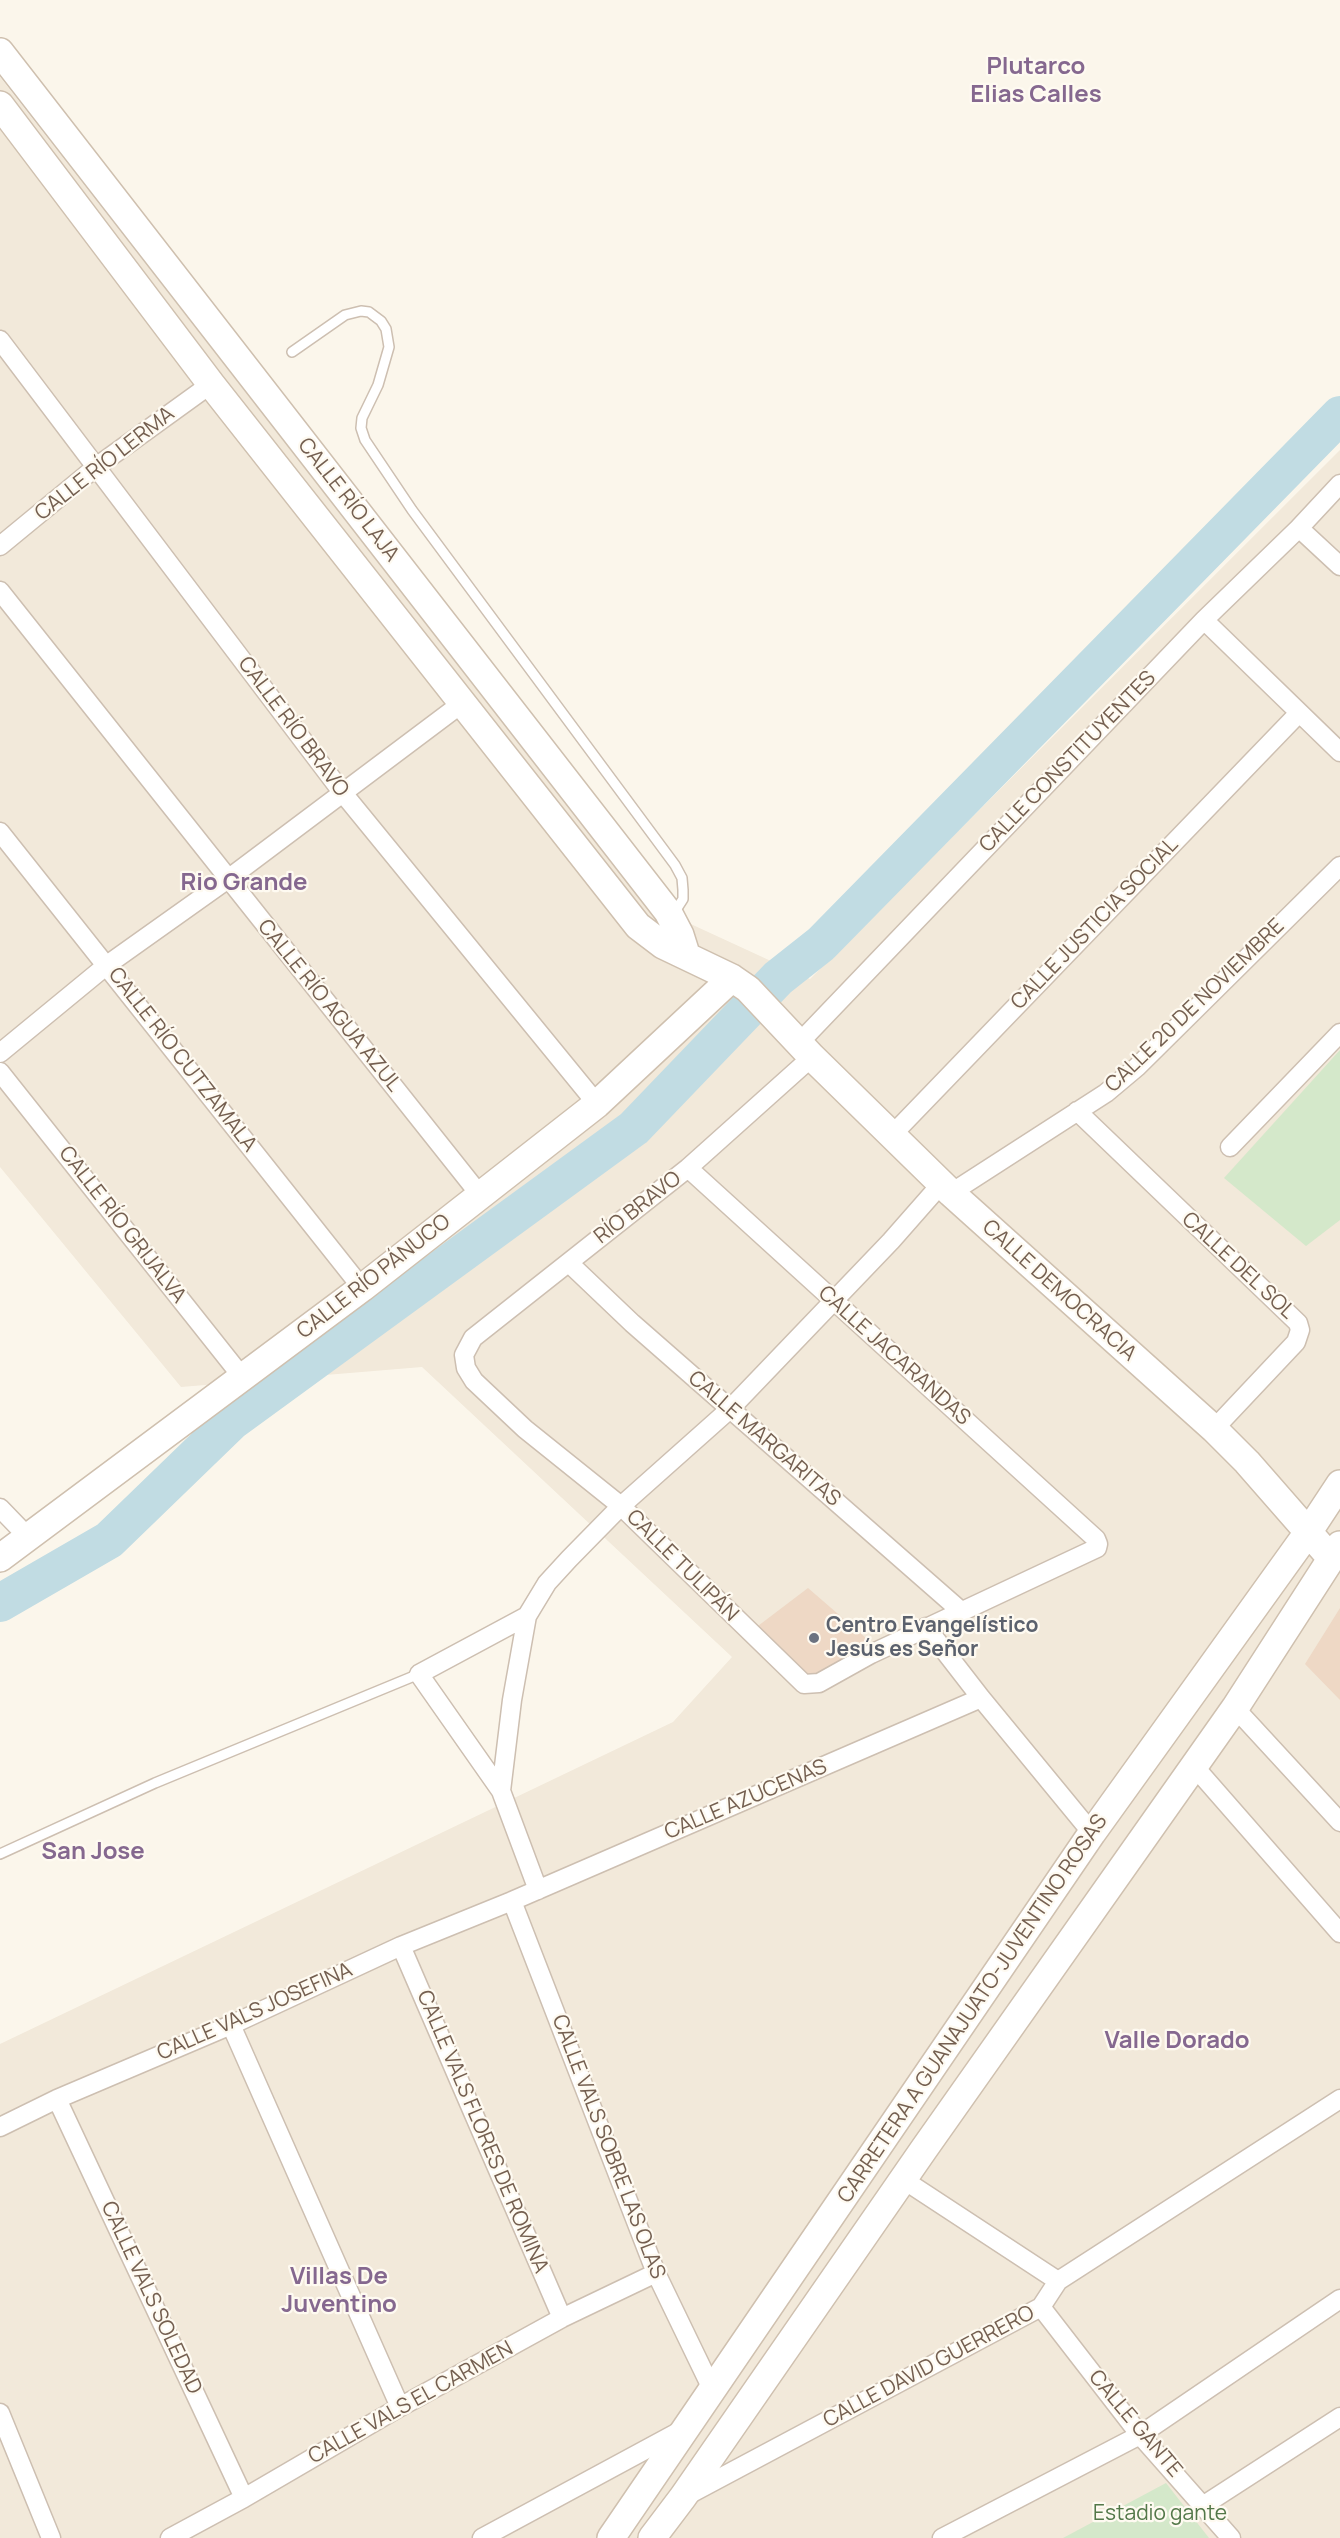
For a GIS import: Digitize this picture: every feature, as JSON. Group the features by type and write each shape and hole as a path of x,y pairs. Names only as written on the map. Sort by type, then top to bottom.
{"street":[{"name":"CALLE RÍO LAJA","path":"0,52 671,917 680,934 686,954"},
{"name":"CALLE RÍO LAJA","path":"0,105 211,384 638,926 663,945 686,954 740,983 799,1042"},
{"name":"CALLE RÍO BRAVO","path":"0,340 342,792 597,1104"},
{"name":"CALLE RÍO LERMA","path":"0,546 96,467 211,384"},
{"name":"CALLE CONSTITUYENTES","path":"799,1042 1204,620 1299,528 1340,484"},
{"path":"1299,528 1340,566"},
{"name":"CALLE RÍO AGUA AZUL","path":"0,591 480,1195"},
{"path":"1204,620 1298,714 1340,752"},
{"path":"0,1053 107,965 228,879 461,704"},
{"name":"CALLE JUSTICIA SOCIAL","path":"892,1135 1298,714"},
{"name":"CALLE RÍO CUTZAMALA","path":"0,832 362,1288"},
{"name":"CALLE 20 DE NOVIEMBRE","path":"526,1616 547,1583 621,1506 730,1409 946,1188 1017,1153 1106,1093 1137,1067 1340,866"},
{"name":"CALLE RÍO PÁNUCO","path":"0,1558 362,1288 597,1104 740,983"},
{"path":"1230,1148 1340,1033"},
{"name":"CALLE DEMOCRACIA","path":"799,1042 946,1188 1214,1429 1309,1531 1337,1557"},
{"name":"RÍO BRAVO","path":"464,1355 473,1338 688,1168 799,1042"},
{"name":"CALLE RÍO GRIJALVA","path":"0,1072 243,1378"},
{"name":"CALLE DEL SOL","path":"1077,1111 1298,1323 1300,1335 1296,1342 1214,1429"},
{"name":"CALLE JACARANDAS","path":"688,1168 1096,1539 1098,1544 1095,1550 962,1612"},
{"name":"CALLE MARGARITAS","path":"569,1263 632,1323 962,1612"},
{"name":"CALLE TULIPÁN","path":"464,1355 466,1368 474,1382 525,1429 621,1506 804,1684 819,1683 926,1627"},
{"name":"CARRETERA A GUANAJUATO-JUVENTINO ROSAS","path":"611,2538 1092,1833 1309,1531 1340,1484"},
{"path":"0,1508 28,1538"},
{"name":"CARRETERA A GUANAJUATO-JUVENTINO ROSAS","path":"652,2538 683,2497 963,2093 1235,1708 1337,1557"},
{"path":"962,1612 926,1627 1092,1833"},
{"path":"526,1616 419,1674 501,1791 538,1890"},
{"path":"501,1791 512,1700 526,1616"},
{"name":"CALLE AZUCENAS","path":"512,1901 981,1698"},
{"path":"1235,1708 1340,1822"},
{"path":"1193,1765 1340,1932"},
{"name":"CALLE VALS JOSEFINA","path":"0,2127 57,2099 231,2025 401,1946 512,1901"},
{"name":"CALLE VALS SOBRE LAS OLAS","path":"512,1901 656,2273 712,2390"},
{"name":"CALLE VALS FLORES DE ROMINA","path":"401,1946 562,2318"},
{"path":"231,2025 400,2407"},
{"path":"930,2070 963,2093"},
{"name":"CALLE VALS SOLEDAD","path":"57,2099 244,2498"},
{"name":"CALLE DAVID GUERRERO","path":"683,2497 1041,2307 1058,2281 1340,2099"},
{"path":"904,2180 1058,2281"},
{"name":"CALLE VALS EL CARMEN","path":"170,2538 562,2318 656,2273"},
{"path":"942,2538 1140,2435 1340,2299"},
{"name":"CALLE GANTE","path":"1041,2307 1140,2435 1231,2538"},
{"path":"0,2413 51,2538"},
{"path":"1204,2505 1340,2417"},
{"path":"482,2538 684,2429"}],"lane":[{"path":"292,352 345,315 361,311 376,316 381,321 386,329 389,347 378,385 362,418 361,428 365,440 412,510 675,865 682,878 683,899 671,917"},
{"path":"0,1854 155,1783 419,1674"}],"shaded area":[{"path":"0,77 643,902 810,979 1340,450 1340,2538 0,2538 0,2044 673,1722 732,1657 422,1367 181,1387 0,1167"}],"green space":[{"path":"1340,1050 1340,1220 1306,1246 1224,1178"},
{"name":"Estadio gante","path":"1166,2483 1209,2538 1063,2538"}],"building":[{"name":"Centro Evangelístico Jesús es Señor","path":"808,1588 875,1646 805,1679 754,1629"},
{"path":"1340,1608 1340,1700 1305,1664"}],"waterway":[{"path":"0,1603 109,1540 231,1422 634,1128 778,978 821,944 1340,415"}],"place":[{"name":"Centro Evangelístico Jesús es Señor","path":"814,1638"}],"district":[{"name":"Plutarco Elias Calles","path":"1036,81"},
{"name":"Rio Grande","path":"244,883"},
{"name":"San Jose","path":"93,1852"},
{"name":"Valle Dorado","path":"1177,2041"},
{"name":"Villas De Juventino","path":"339,2291"}]}
